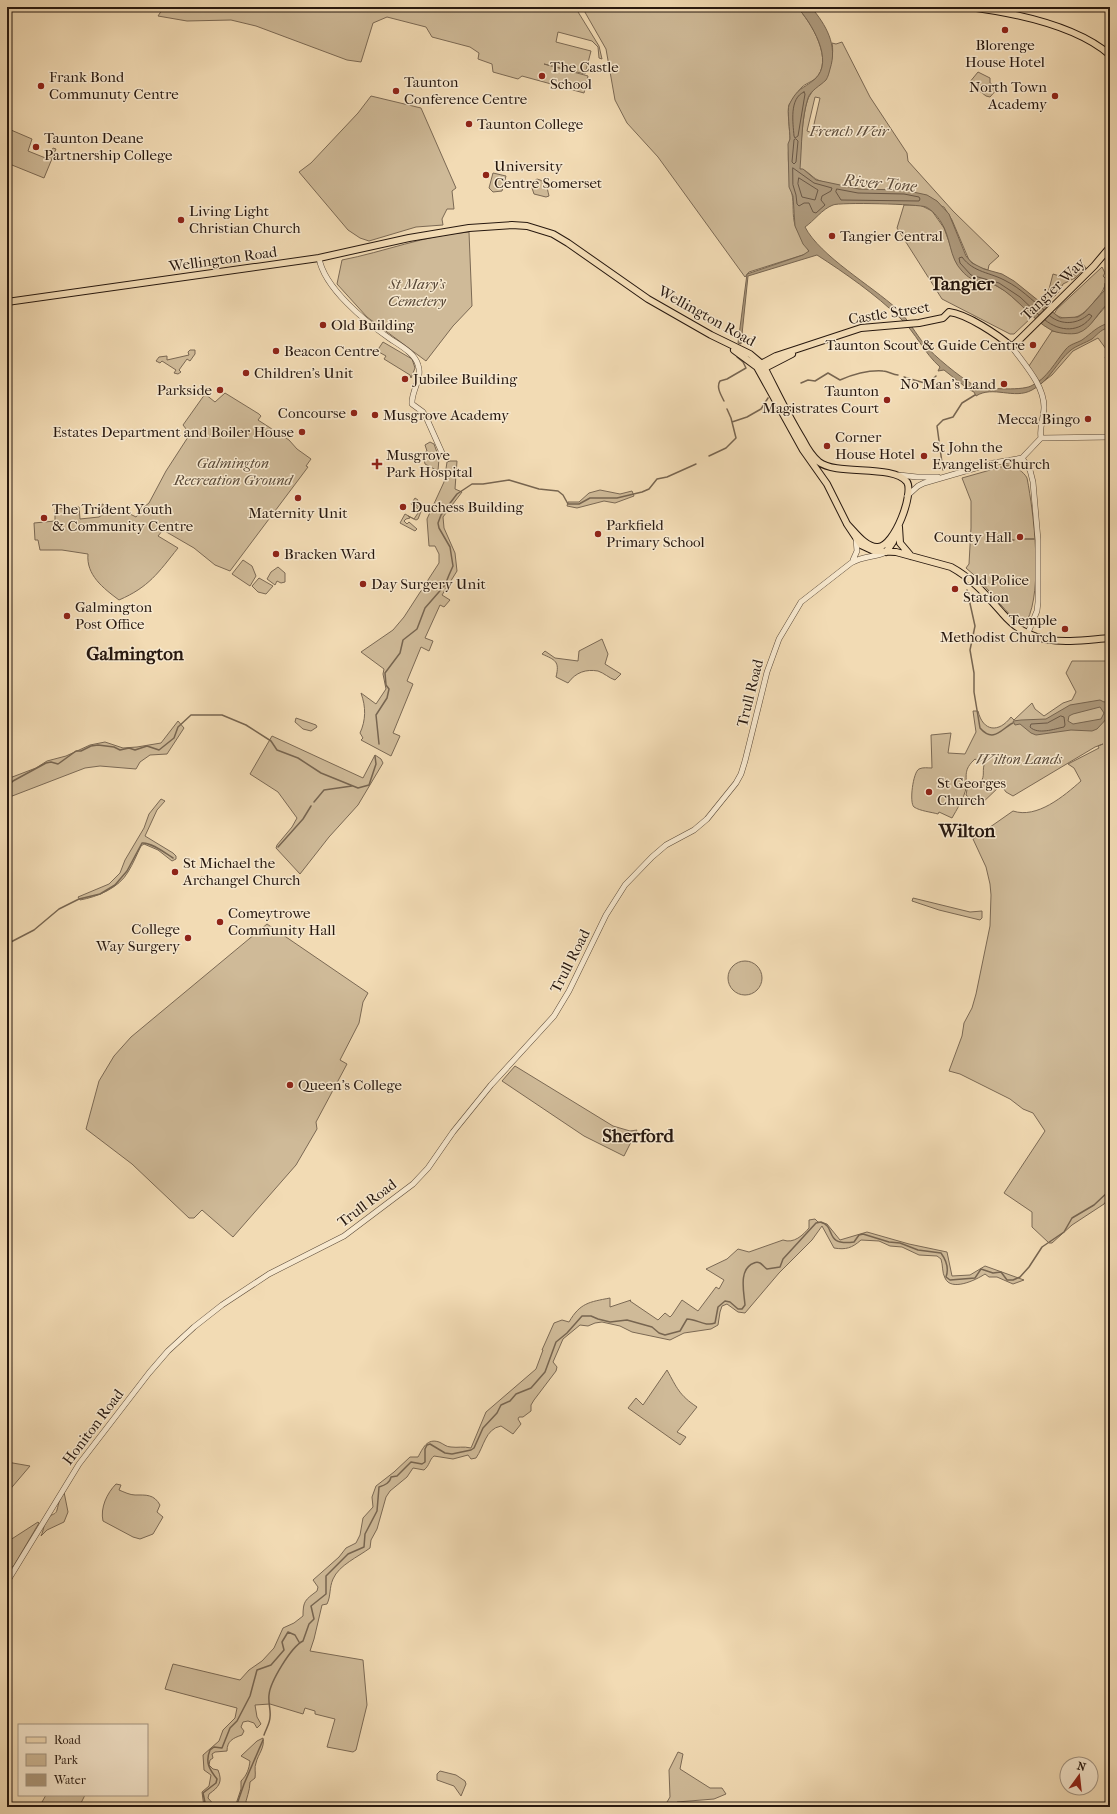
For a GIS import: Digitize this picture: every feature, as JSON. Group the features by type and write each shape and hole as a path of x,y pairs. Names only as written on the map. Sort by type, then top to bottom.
{"main road":[{"path":"970,7 1005,12 1061,29 1083,38 1110,55"},
{"name":"Wellington Road","path":"7,302 311,260 409,238 469,228 512,225 528,226 544,230 568,243 648,299 711,335 750,354 760,368 811,454 820,462 829,466"},
{"name":"Tangier Way","path":"1012,347 1094,266 1110,248"},
{"name":"Castle Street","path":"760,368 776,356 861,328 919,323 943,318 949,312 955,313 994,333 1012,347"},
{"name":"Wellington Road","path":"760,368 802,450 827,484 856,539"},
{"path":"827,484 824,474 829,466 897,475 906,481 909,486 908,496 899,527 893,542 886,552"},
{"path":"848,524 865,542 878,547 889,541 899,527"},
{"path":"899,527 900,543 912,557"},
{"path":"856,539 868,549 896,552 951,567 970,579 1013,625 1027,635 1048,641 1110,638"}],"street":[{"path":"319,258 328,280 351,306 371,325 406,350 417,361 419,374 412,404 423,412 443,456"},
{"name":"Castle Street","path":"1012,347 1028,369 1042,398 1044,409 1040,427 1041,438"},
{"path":"908,496 918,486 943,477 993,463 1022,458 1041,438 1110,437"},
{"path":"1022,458 1030,470 1033,482 1038,540 1038,606 1034,620 1027,635"},
{"path":"897,475 917,478 943,477"},
{"path":"851,563 857,551 856,539"},
{"name":"Trull Road","path":"222,1305 269,1274 344,1236 413,1184 428,1168 468,1113 554,1016 569,991 606,915 625,885 666,845 694,830 707,819 734,786 741,774 766,672 779,639 801,602 851,563 860,558 886,552"},
{"name":"Honiton Road","path":"7,1582 79,1464 149,1373 180,1339 222,1305"}],"green space":[{"name":"The Castle School","path":"162,7 575,7 599,46 602,59 599,58 598,47 592,41 558,32 556,42 591,51 585,74 544,64 588,76 584,93 522,76 518,79 493,72 492,64 478,59 479,53 470,47 432,37 426,27 387,17 373,23 361,62 347,60 256,26 231,20 187,21 158,16 162,10"},
{"path":"582,7 797,7 809,22 819,42 823,62 821,71 815,79 800,89 788,108 790,139 788,160 793,198 794,221 809,253 749,272 745,277 658,157 627,123 615,100 606,49"},
{"name":"French Weir","path":"842,42 870,97 907,153 908,161 953,211 999,256 989,265 988,270 978,267 969,260 952,220 944,207 898,190 869,190 826,183 816,179 804,170 799,169 807,101 827,71 832,58 832,43 836,44","holes":["815,97 820,98 812,133 807,131"]},
{"path":"978,72 990,78 990,83 998,88 990,97 986,96 969,83"},
{"path":"371,96 421,108 456,188 452,191 454,209 447,209 442,219 443,225 416,227 369,241 360,238 348,230 299,172 311,163 358,113"},
{"path":"11,130 32,139 28,151 48,159 53,148 56,149 44,178 7,163 7,148"},
{"path":"493,173 506,176 502,191 493,192 489,188"},
{"path":"537,179 544,183 547,187 549,196 546,197 534,194 532,188 534,181"},
{"path":"904,205 920,205 932,211 944,228 957,264 986,283 993,284 1007,292 1033,316 1014,334 1010,334 942,299 897,228"},
{"name":"St Mary's Cemetery","path":"469,232 472,306 453,326 426,361 367,317 337,284 342,260 421,240"},
{"path":"1079,263 1082,263 1086,268 1075,278 1063,284 1059,292 1046,304 1040,297 1048,293 1053,274 1066,278 1067,273 1076,275"},
{"path":"1102,267 1105,273 1103,276 1106,279 1105,287 1085,312 1071,318 1060,317 1054,314 1057,309"},
{"path":"1110,302 1110,367 1105,357 1109,353 1098,338 1073,351 1052,375 1039,385 1029,366 1052,331 1067,333 1078,332 1088,326"},
{"path":"383,342 412,359 415,368 411,378 410,375 384,359 386,356 377,351"},
{"path":"190,350 195,350 195,354 190,361 187,359 179,370 181,372 178,374 174,373 176,370 162,361 160,363 156,361 159,357 167,356 167,360 189,355 188,352"},
{"name":"Galmington Recreation Ground","path":"225,393 259,414 261,416 258,420 289,440 297,449 311,459 306,466 308,467 230,571 215,565 194,548 163,530 158,536 178,548 146,584 119,600 107,591 93,575 88,562 88,554 62,550 40,550 38,540 35,540 34,523 55,521 55,509 79,507 80,519 99,517 102,515 102,504 124,511 136,517 149,503 166,471 190,434 183,425 205,394 215,402"},
{"path":"430,442 434,444 439,458 438,471 425,464 423,454 427,451 425,445"},
{"path":"457,461 455,489 462,492 443,517 444,528 455,553 457,571 442,595 450,600 444,607 440,605 425,638 433,641 429,651 421,647 407,681 413,684 393,733 400,736 391,756 361,740 363,738 360,733 365,713 361,693 376,704 386,689 383,674 384,669 361,652 393,630 404,617 439,563 439,554 435,546 429,546 427,519 444,482 447,462"},
{"name":"County Hall","path":"1008,465 1019,470 1027,478 1036,551 1035,590 1032,607 1027,621 1019,623 966,568 969,564 971,501 962,478"},
{"path":"600,490 620,494 632,491 634,496 615,503 604,501 577,508 567,506 568,502 579,502 589,493"},
{"path":"415,498 418,500 416,505 422,509 418,519 414,519 420,510 411,504"},
{"path":"405,514 414,519 408,516 410,518 404,521 407,524 409,522 417,529 415,531 400,523"},
{"path":"243,560 252,566 256,576 250,586 232,574"},
{"path":"278,567 285,573 285,582 281,583 277,581 275,585 267,579 271,572"},
{"path":"259,578 273,586 266,594 258,592 252,586"},
{"path":"602,639 608,654 605,664 621,674 615,680 598,671 589,670 574,676 568,683 556,677 557,664 542,654 545,651 555,658 578,661 579,651"},
{"name":"Wilton Lands","path":"1072,661 1110,661 1110,1196 1104,1204 1072,1225 1052,1243 1049,1243 1032,1227 1032,1212 1004,1193 1045,1131 1033,1113 1023,1109 1010,1099 960,1074 949,1071 962,1036 964,1023 972,1008 976,994 990,926 990,884 986,867 973,839 1013,811 1022,813 1041,809 1050,805 1067,793 1081,781 1074,768 1068,764 1099,748 1098,746 1103,744 1095,747 1013,796 1006,792 1001,785 979,806 966,795 968,784 978,784 983,777 984,765 975,759 967,770 966,788 952,818 939,812 938,814 914,807 912,794 913,781 917,771 922,768 932,768 931,735 951,733 948,753 965,754 976,732 973,711 978,711 980,718 984,723 992,728 1001,726 1011,717 1014,720 1032,703 1035,709 1044,716 1063,703 1072,700 1076,692 1066,673"},
{"path":"296,718 316,725 317,727 311,731 303,729 295,722"},
{"path":"178,721 184,728 167,754 150,755 140,762 136,769 100,766 85,768 7,798 7,779 36,768 47,761 66,756 90,745 105,742 123,748 161,743"},
{"path":"272,736 363,778 375,755 381,759 383,763 358,805 329,837 300,874 276,848 297,818 278,792 250,774"},
{"path":"161,799 165,801 157,810 145,836 173,853 176,856 176,859 172,861 158,850 144,844 141,846 128,872 119,883 107,891 93,897 80,900 78,897 109,884 120,873 125,860 144,828 149,814"},
{"path":"913,898 970,912 982,911 982,918 980,920 939,910 912,901"},
{"name":"Queen's College","path":"267,924 368,993 363,1002 359,1023 340,1060 347,1064 316,1122 317,1129 296,1165 233,1237 202,1210 194,1218 189,1218 132,1164 86,1129 99,1081 114,1056 131,1037"},
{"path":"745,961 757,966 762,978 757,990 745,995 733,990 728,978 733,966"},
{"path":"515,1066 613,1126 630,1131 637,1130 624,1156 584,1136 502,1081"},
{"path":"815,1219 818,1222 827,1224 840,1240 867,1232 909,1244 947,1252 952,1276 970,1275 985,1266 1024,1280 1013,1284 997,1277 989,1277 985,1274 964,1284 953,1284 948,1282 945,1278 941,1259 937,1256 919,1255 902,1247 890,1246 879,1241 861,1240 849,1248 834,1248 822,1226 812,1240 779,1273 745,1313 738,1312 727,1304 722,1306 718,1325 711,1329 684,1333 670,1340 632,1332 620,1326 602,1322 588,1326 580,1325 563,1339 553,1362 557,1367 556,1371 534,1400 531,1405 531,1411 523,1417 519,1417 518,1419 521,1424 513,1434 501,1426 491,1431 476,1458 471,1459 468,1455 453,1459 434,1456 424,1470 413,1468 407,1477 390,1491 386,1497 377,1529 371,1540 370,1548 344,1565 333,1579 327,1604 322,1605 310,1651 363,1660 367,1705 356,1750 353,1752 327,1747 335,1719 315,1714 315,1711 305,1708 303,1714 270,1704 255,1705 257,1717 261,1724 257,1728 254,1723 248,1721 243,1722 241,1727 244,1731 242,1735 229,1742 227,1751 215,1752 212,1754 213,1758 210,1760 209,1765 213,1769 218,1770 220,1781 218,1786 209,1794 208,1798 216,1807 204,1807 202,1792 209,1786 211,1775 204,1770 203,1755 219,1741 223,1730 235,1718 237,1708 165,1689 173,1664 240,1680 249,1670 262,1661 274,1648 283,1628 294,1623 303,1616 304,1604 317,1591 318,1587 313,1580 339,1557 346,1548 356,1543 360,1535 363,1518 373,1507 372,1497 376,1486 410,1457 418,1457 426,1445 431,1441 439,1442 449,1447 471,1448 486,1412 536,1369 542,1350 554,1323 562,1320 569,1322 577,1311 586,1304 610,1298 610,1307 631,1300 630,1301 658,1320 665,1313 670,1317 682,1300 698,1311 716,1287 719,1289 724,1280 706,1269 727,1259 738,1249 749,1252 783,1240 794,1240 801,1236 809,1228 809,1220"},
{"path":"667,1370 682,1395 697,1407 677,1432 686,1437 680,1445 628,1408 636,1398 643,1405"},
{"path":"7,1462 30,1466 7,1493"},
{"path":"116,1484 121,1485 119,1490 135,1495 146,1495 158,1501 160,1505 157,1512 163,1517 153,1534 140,1539 133,1537 103,1521 103,1506"},
{"path":"64,1492 68,1512 64,1522 47,1530 41,1536 46,1520 56,1512"},
{"path":"38,1522 39,1523 13,1567 7,1563 7,1542"},
{"path":"263,1738 262,1748 255,1765 255,1778 250,1782 245,1807 235,1807 241,1789 241,1781 247,1772 250,1761 241,1756 257,1741"},
{"path":"678,1752 683,1754 680,1769 710,1788 722,1788 726,1794 714,1799 677,1802 674,1807 664,1807 670,1797 669,1770"},
{"path":"440,1771 456,1775 465,1781 466,1784 461,1796 454,1786 437,1780 437,1774"},
{"path":"45,1796 84,1796 79,1807 41,1807"}],"water":[{"path":"797,7 811,7 826,28 833,52 827,79 813,90 808,98 803,124 800,169 803,169 816,180 859,189 904,190 927,195 937,201 949,214 966,256 972,263 984,269 1002,274 1014,281 1060,318 1078,317 1084,313 1104,291 1105,283 1108,282 1110,284 1110,302 1088,327 1078,333 1060,333 1053,331 1044,325 1005,291 997,286 975,280 966,275 958,266 952,254 947,234 941,222 934,213 926,207 895,204 838,204 825,209 805,227 812,238 834,260 897,309 934,355 947,366 977,386 1010,389 1026,388 1031,386 1046,375 1068,347 1082,340 1098,328 1110,323 1110,328 1102,330 1092,339 1071,350 1044,382 1032,390 1018,394 989,392 976,396 974,392 944,370 938,371 940,367 929,356 906,324 890,309 860,284 817,255 748,276 741,344 738,343 747,274 803,255 809,251 803,244 795,226 793,196 789,187 788,144 790,139 788,108 792,99 798,92 815,79 821,71 823,62 819,42 809,22"},
{"path":"1100,700 1104,702 1110,701 1110,715 1097,729 1092,731 1071,730 1036,735 1020,724 1015,725 1013,721 1046,719 1070,705","holes":["1100,707 1104,713 1101,719 1073,724 1068,721 1069,716 1073,714"]}],"waterway":[{"path":"724,401 720,394 720,381 727,379 746,368 743,362 737,357"},
{"path":"801,383 808,380 815,381 828,373 840,380 856,374 872,371 885,371 898,375"},
{"path":"904,377 928,384 936,376"},
{"path":"943,470 937,426 943,420 953,417 962,403 975,395"},
{"path":"732,422 747,417 761,409 768,398"},
{"path":"709,456 726,448 736,438 727,409"},
{"path":"379,744 376,715 387,698 389,689 386,685 385,673 400,653 403,640 417,629 425,608 445,585 453,566 450,547 439,528 438,523 441,515 457,494 472,484 509,480 539,489 558,491 563,495 568,504 579,504 590,498 617,498 642,492 649,489 657,479 667,477 696,464"},
{"path":"1025,539 1034,539"},
{"path":"992,542 1014,540"},
{"path":"967,590 975,626 970,650 974,673 974,692 980,728 985,733 994,735 1013,723"},
{"path":"7,787 13,781 46,763 51,762 58,764 76,751 81,751 91,746 98,745 114,747 120,750 129,748 135,750 147,746 159,750 174,738 178,727 191,715 222,715 246,725 271,741 277,750 298,758 321,773 358,788 369,785 376,764 375,756"},
{"path":"314,802 324,790 352,786"},
{"path":"278,847 303,819 311,806"},
{"path":"7,944 34,930 59,909 79,899 100,894 115,885 127,871 142,843 154,846 173,858"},
{"path":"196,878 199,879 202,877"},
{"path":"264,1735 270,1719 269,1695 273,1682 287,1657 303,1641 309,1624 314,1619 311,1606 326,1594 326,1576 348,1554 364,1547 365,1534 377,1511 379,1487 387,1484 391,1477 397,1476 411,1462 422,1464 425,1462 425,1449 427,1445 430,1444 445,1453 452,1454 474,1448 483,1428 497,1413 501,1405 510,1401 516,1394 531,1388 545,1372 556,1342 567,1333 582,1316 591,1316 610,1322 627,1320 652,1327 659,1333 665,1335 680,1331 687,1319 708,1324 715,1323 718,1307 725,1301 730,1302 738,1309 742,1309 745,1305 743,1281 744,1275 749,1266 757,1262 767,1269 780,1267 783,1259 816,1223 821,1222 826,1224 834,1239 838,1241 854,1242 859,1235 863,1234 889,1242 900,1243 918,1250 941,1253 946,1265 946,1277 950,1280 975,1278 981,1269 993,1273 1001,1272 1007,1280 1013,1280 1020,1277 1029,1267 1042,1247 1064,1232 1072,1218 1094,1205 1110,1190"},
{"path":"206,1807 203,1793 216,1783 217,1779 208,1762 210,1750 214,1747 222,1748 230,1728 237,1721 250,1696 257,1670 271,1665 284,1650 282,1642 288,1632 295,1635 299,1642"},
{"path":"236,1807 263,1740"}],"place":[{"name":"Blorenge House Hotel","path":"1005,30"},
{"name":"The Castle School","path":"542,76"},
{"name":"Frank Bond Communuty Centre","path":"41,86"},
{"name":"Taunton Conference Centre","path":"396,91"},
{"name":"North Town Academy","path":"1055,96"},
{"name":"Taunton College","path":"469,124"},
{"name":"Taunton Deane Partnership College","path":"36,147"},
{"name":"University Centre Somerset","path":"486,175"},
{"name":"Living Light Christian Church","path":"181,220"},
{"name":"Tangier Central","path":"832,236"},
{"name":"Old Building","path":"323,325"},
{"name":"Taunton Scout & Guide Centre","path":"1033,345"},
{"name":"Beacon Centre","path":"276,351"},
{"name":"Children's Unit","path":"246,373"},
{"name":"Jubilee Building","path":"405,379"},
{"name":"No Man's Land","path":"1004,384"},
{"name":"Parkside","path":"220,390"},
{"name":"Taunton Magistrates Court","path":"887,400"},
{"name":"Concourse","path":"354,413"},
{"name":"Musgrove Academy","path":"375,415"},
{"name":"Mecca Bingo","path":"1088,419"},
{"name":"Estates Department and Boiler House","path":"302,432"},
{"name":"Corner House Hotel","path":"827,446"},
{"name":"St John the Evangelist Church","path":"924,456"},
{"name":"Musgrove Park Hospital","path":"377,464"},
{"name":"Maternity Unit","path":"298,498"},
{"name":"Duchess Building","path":"403,507"},
{"name":"The Trident Youth & Community Centre","path":"44,518"},
{"name":"Parkfield Primary School","path":"598,534"},
{"name":"County Hall","path":"1020,537"},
{"name":"Bracken Ward","path":"276,554"},
{"name":"Day Surgery Unit","path":"363,584"},
{"name":"Old Police Station","path":"955,589"},
{"name":"Galmington Post Office","path":"67,616"},
{"name":"Temple Methodist Church","path":"1065,629"},
{"name":"St Georges Church","path":"929,792"},
{"name":"St Michael the Archangel Church","path":"175,872"},
{"name":"Comeytrowe Community Hall","path":"220,922"},
{"name":"College Way Surgery","path":"188,938"},
{"name":"Queen's College","path":"290,1085"}],"district":[{"name":"Tangier","path":"962,284"},
{"name":"Galmington","path":"135,654"},
{"name":"Wilton","path":"967,831"},
{"name":"Sherford","path":"638,1136"}],"water label":[{"name":"River Tone","path":"880,183"}]}
